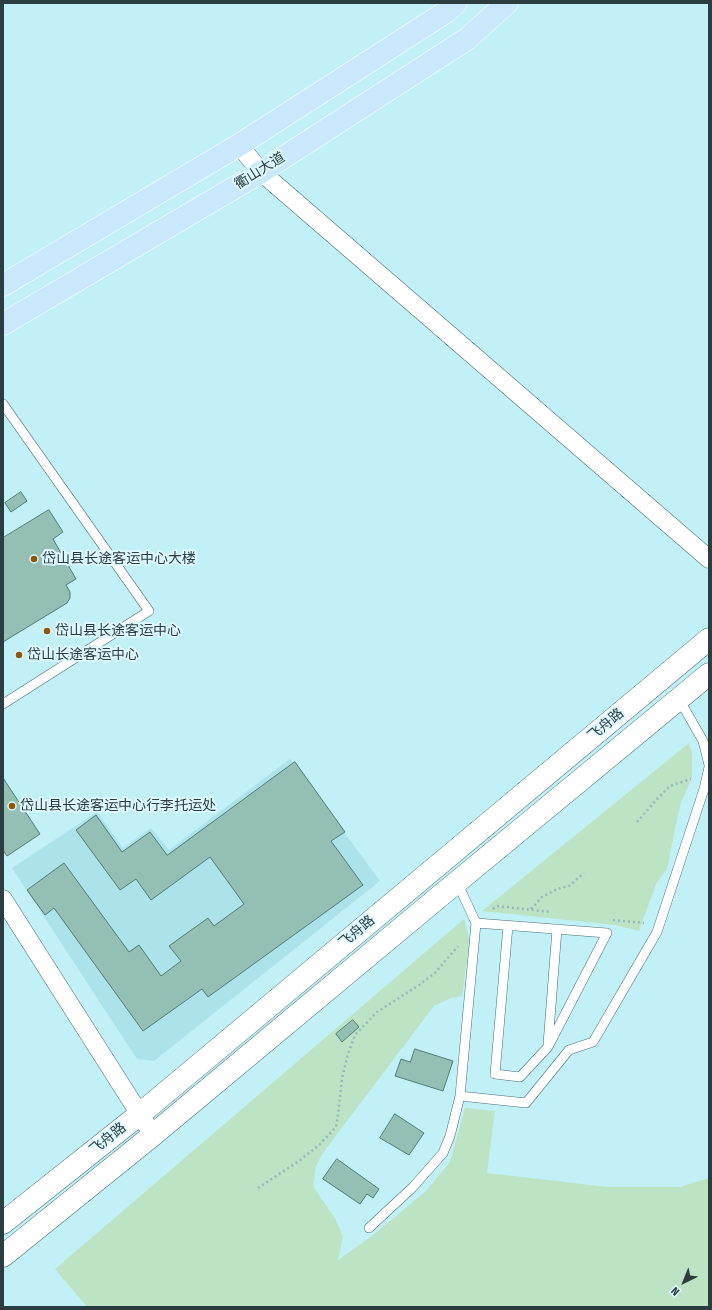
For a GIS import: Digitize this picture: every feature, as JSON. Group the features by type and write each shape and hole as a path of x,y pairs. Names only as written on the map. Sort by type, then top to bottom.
{"main road":[{"path":"3,285 239,145 446,12 456,3"},
{"name":"衢山大道","path":"3,324 261,172 467,39 507,3"},
{"name":"飞舟路","path":"3,1223 140,1114 709,639"},
{"name":"飞舟路","path":"3,1256 154,1135 709,674"}],"street":[{"path":"239,145 261,172 709,559"},
{"path":"3,900 154,1135"}],"lane":[{"path":"3,404 149,611 3,704"},
{"path":"460,1096 526,1103 569,1050 592,1042 657,932 695,815 708,769 703,741 679,699"},
{"path":"369,1228 413,1188 443,1153 450,1136 460,1096 476,923 457,882"},
{"path":"476,923 607,933 548,1047 520,1077 495,1074 508,926"},
{"path":"548,1047 557,929"}],"path":[{"path":"637,822 670,786 708,769"},
{"path":"531,910 542,897 557,889 569,886 578,880 584,873"},
{"path":"258,1188 299,1162 318,1146 336,1127 342,1078 348,1054 355,1035 377,1012 419,985 434,973 476,923"}],"shaded area":[{"path":"290,759 380,881 154,1061 137,1059 12,868 97,812 123,848 151,828 169,850"}],"green space":[{"path":"689,743 692,753 692,777 681,803 667,869 656,884 639,931 615,925 482,911"},
{"path":"464,919 470,940 462,996 451,998 434,1006 322,1154 316,1166 313,1186 336,1220 343,1237 338,1260 372,1236 425,1192 450,1162 465,1108 495,1111 487,1173 608,1187 680,1187 709,1178 709,1307 87,1307 55,1269"}],"building":[{"path":"21,492 27,501 11,512 5,503"},
{"name":"岱山县长途客运中心大楼","path":"49,510 63,532 53,539 76,579 66,585 70,592 70,598 67,603 3,642 3,538"},
{"path":"295,762 345,832 331,841 363,885 208,997 202,989 143,1031 54,908 45,915 27,890 64,863 129,952 139,945 161,976 181,961 169,946 208,918 214,926 244,904 210,857 151,900 136,879 120,890 76,830 96,815 122,852 150,832 167,855"},
{"name":"岱山县长途客运中心行李托运处","path":"3,778 40,834 7,856 3,850"},
{"path":"353,1020 359,1027 342,1042 336,1034"},
{"path":"415,1049 453,1061 443,1091 395,1076 401,1059 410,1062"},
{"path":"395,1114 424,1133 409,1155 380,1138"},
{"path":"337,1159 379,1189 373,1198 367,1194 360,1204 323,1179"}],"place":[{"name":"岱山县长途客运中心大楼","path":"34,559"},
{"name":"岱山县长途客运中心","path":"47,631"},
{"name":"岱山长途客运中心","path":"19,655"},
{"name":"岱山县长途客运中心行李托运处","path":"12,806"}]}
